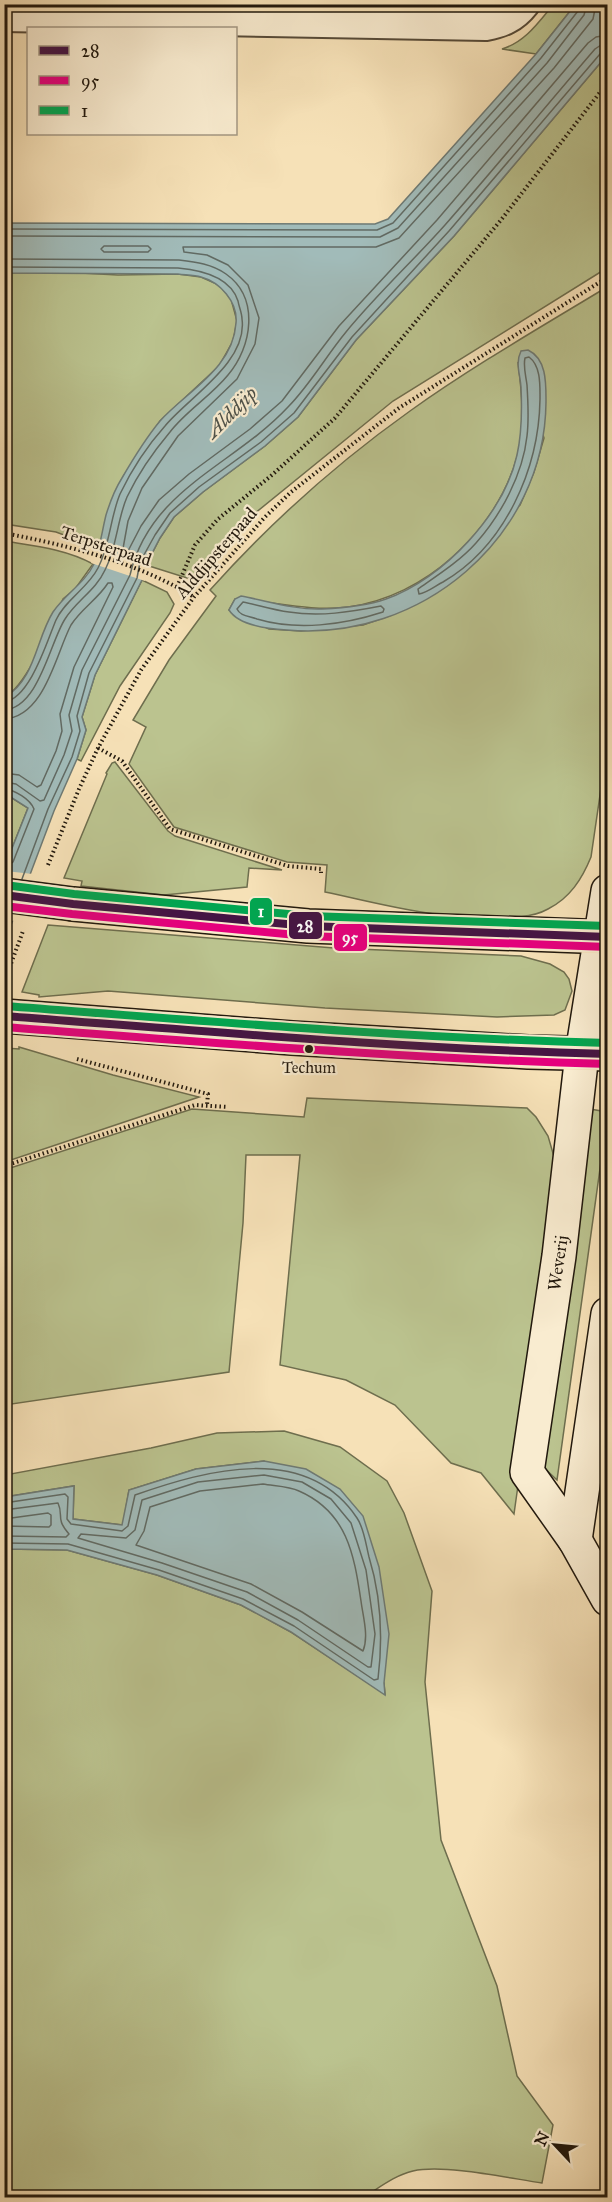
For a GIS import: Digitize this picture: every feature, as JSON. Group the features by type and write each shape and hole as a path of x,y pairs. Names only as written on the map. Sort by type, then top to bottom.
{"main road":[{"path":"4,895 74,904 308,926 604,937"},
{"path":"17,1017 292,1038 595,1054"}],"street":[{"path":"4,16 486,26 509,19 525,4"},
{"name":"Weverij","path":"575,1540 527,1472 559,1256 595,1054 608,891"},
{"path":"608,1314 575,1540 608,1599"}],"path":[{"path":"177,586 195,545 218,519 272,475 335,418 501,220 608,82"},
{"name":"Alddjipsterpaad","path":"46,872 70,808 98,748 141,670 194,597 265,517 291,492 399,408 608,277"},
{"name":"Terpsterpaad","path":"4,533 83,550 159,578 194,597"},
{"path":"98,748 122,761 170,829 288,866 321,869 321,873"},
{"path":"4,981 25,927"},
{"path":"73,1058 208,1094 207,1105"},
{"path":"4,1166 195,1105 228,1107"}],"green space":[{"path":"553,5 575,5 536,54 502,49 524,37"},
{"path":"607,55 607,268 393,401 254,514 201,574 187,578 146,565 174,517 203,492 265,446 298,417 356,340 454,236"},
{"path":"62,272 118,275 178,274 201,277 219,285 231,299 237,321 233,341 219,366 160,421 123,477 115,492 99,548 56,532 5,524 5,273"},
{"path":"607,287 607,747 591,857 574,887 556,905 527,916 449,916 428,913 325,892 327,865 287,862 174,827 129,764 146,727 133,720 169,660 216,596 210,590 280,518 356,451 458,378","holes":["518,362 544,438 534,472 520,505 392,615 363,625 301,631 269,629 229,610 235,599 319,608 348,607 377,601 404,590 430,575 454,556 475,535 493,511 507,485 517,457 522,422"]},
{"path":"4,541 61,551 93,564 75,589 63,599 30,667 14,690 5,697"},
{"path":"142,580 167,592 174,604 120,686 81,761 77,759 86,730 82,717 95,675"},
{"path":"115,762 168,831 175,836 282,870 249,868 247,887 164,895 81,886 82,881 64,878 106,773"},
{"path":"5,795 28,808 5,866"},
{"path":"48,925 334,948 521,956 550,964 564,972 569,979 572,991 565,1010 554,1015 497,1017 325,1008 108,991 39,997 39,995 22,992"},
{"path":"19,1047 113,1075 199,1097 5,1162 5,1048 19,1049"},
{"path":"307,1098 527,1108 536,1117 548,1136 555,1160 553,1235 514,1514 481,1473 451,1463 395,1405 346,1380 280,1365 300,1155 246,1155 243,1223 229,1372 5,1405 4,1170 192,1109 304,1117"},
{"path":"590,1109 607,1112 607,1118 557,1480 540,1464"},
{"path":"284,1431 340,1447 387,1481 404,1513 432,1591 425,1682 441,1840 497,1986 517,2076 553,2125 542,2183 476,2172 426,2169 400,2175 364,2197 5,2197 5,1549 67,1550 157,1575 241,1605 291,1632 385,1694 384,1683 264,1461 196,1469 129,1490 123,1525 73,1519 74,1486 5,1497 5,1475 151,1448 217,1433"}],"water":[{"name":"Alddjip","path":"575,5 607,5 607,55 454,236 356,340 298,417 265,446 203,492 174,517 160,538 95,675 82,717 86,730 77,759 54,811 5,941 5,866 28,808 5,795 5,697 15,690 29,670 53,612 94,564 109,505 131,463 160,421 207,378 227,354 233,339 236,315 231,301 221,288 198,276 5,273 5,223 375,224 388,219 536,54"},
{"path":"528,350 539,359 545,380 546,402 540,451 524,497 499,537 466,572 427,599 383,619 336,629 287,630 255,626 240,620 229,610 235,599 241,596 312,609 362,605 386,599 407,589 429,576 449,560 485,521 510,477 517,455 521,430 521,387 518,360 521,351"},
{"path":"264,1461 306,1469 340,1489 363,1516 379,1567 389,1634 385,1695 291,1632 241,1605 157,1575 67,1550 5,1549 5,1497 74,1486 73,1519 122,1525 129,1490 196,1469"}],"pier":[{"path":"96,547 149,566 145,581 91,563"},
{"path":"5,871 33,874 15,921 5,920"}],"transit line":[{"name":"1","path":"5,885 74,894 309,916 608,926"},
{"name":"28","path":"4,895 73,904 308,926 608,937"},
{"name":"95","path":"4,906 307,936 608,947"},
{"name":"1","path":"5,1006 381,1033 608,1043"},
{"name":"28","path":"4,1016 381,1044 608,1054"},
{"name":"95","path":"4,1027 381,1054 608,1064"}],"place":[{"name":"Techum","path":"309,1049"}]}
